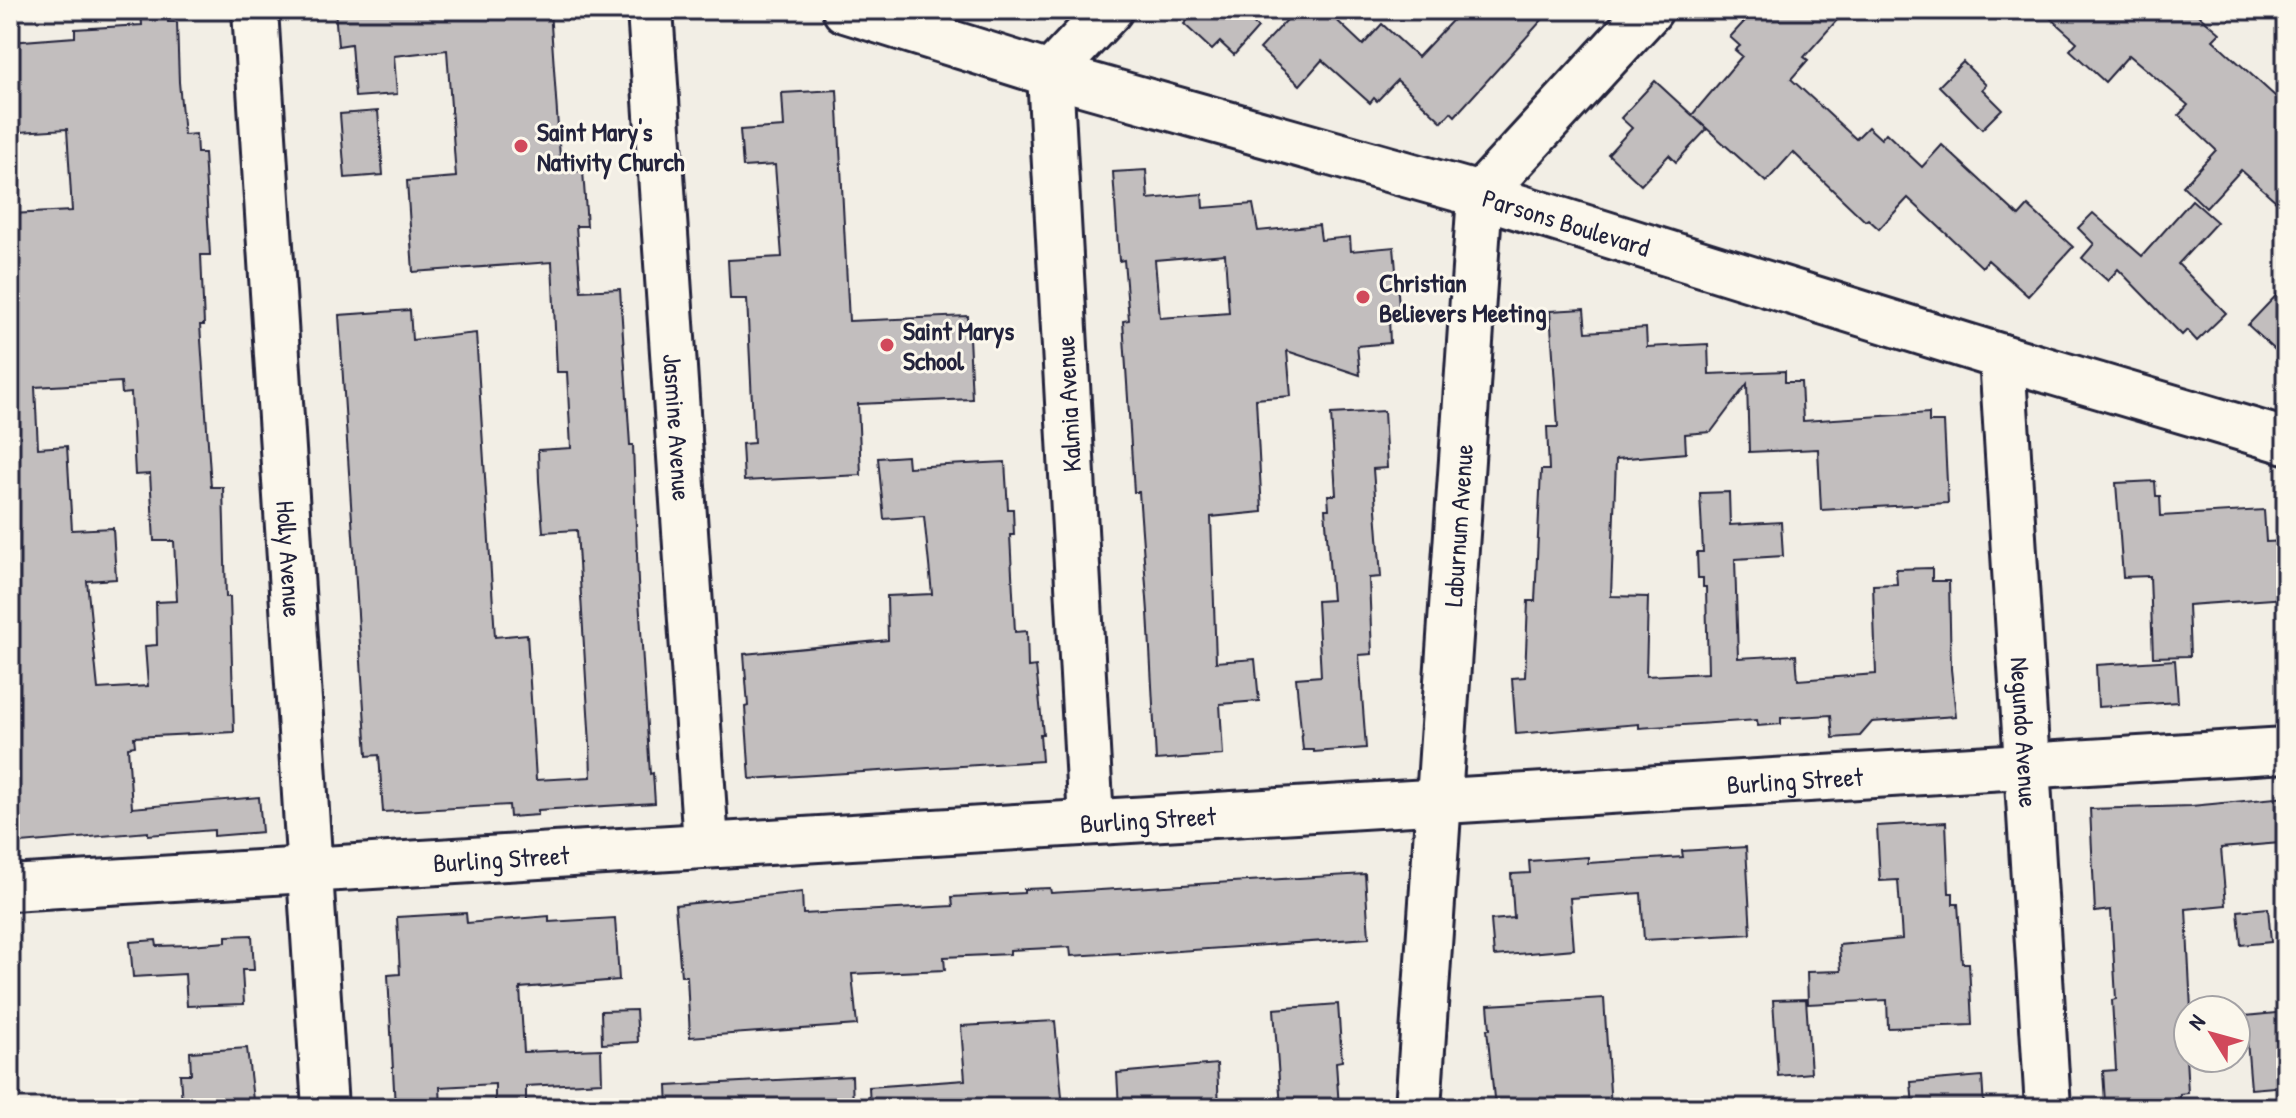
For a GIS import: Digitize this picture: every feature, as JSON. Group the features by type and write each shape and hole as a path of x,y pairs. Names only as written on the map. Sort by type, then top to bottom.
{"street":[{"name":"Holly Avenue","path":"255,10 325,1108"},
{"name":"Jasmine Avenue","path":"650,10 706,844"},
{"name":"Parsons Boulevard","path":"845,10 1050,74 1480,195 2002,357 2286,441"},
{"path":"1050,74 1110,10"},
{"path":"1480,195 1650,10"},
{"name":"Kalmia Avenue","path":"1050,74 1091,821"},
{"name":"Laburnum Avenue","path":"1418,1108 1480,195"},
{"name":"Negundo Avenue","path":"2002,357 2048,1108"},
{"name":"Burling Street","path":"10,888 2286,750"}],"building":[{"path":"141,10 168,10 168,22 177,22 184,135 196,134 197,153 204,153 210,255 201,255 204,325 200,325 211,487 223,487 234,732 134,737 135,746 128,747 132,808 259,797 262,832 214,836 214,830 148,835 148,832 10,844 10,480 16,480 10,416 10,214 72,211 67,129 19,132 14,108 10,108 10,42 75,37 75,29 142,25","holes":["121,382 122,394 131,393 135,475 150,474 154,541 174,541 177,601 156,602 157,645 145,646 148,686 98,689 87,581 116,579 113,528 72,530 67,446 38,448 35,387"]},
{"path":"335,10 406,10 407,15 468,10 550,10 561,172 583,171 587,226 576,226 581,291 620,289 630,445 633,445 650,774 653,773 655,803 538,810 538,815 510,817 509,805 383,812 379,755 367,756 339,315 410,310 412,340 476,333 495,637 527,634 536,780 591,777 590,745 577,530 543,532 538,450 571,448 567,372 557,372 552,262 413,272 407,181 456,177 447,50 394,56 397,94 355,97 351,44 338,46"},
{"path":"1197,10 1238,10 1258,28 1234,55 1220,42 1212,50 1184,24"},
{"path":"1296,10 1326,10 1363,45 1382,24 1418,57 1462,10 1551,10 1455,116 1451,112 1442,122 1397,80 1377,101 1374,98 1370,103 1322,60 1300,85 1260,49"},
{"path":"1755,10 1846,10 1804,57 1808,60 1791,79 1856,139 1868,127 1881,139 1886,133 1922,167 1942,145 2019,216 2028,206 2073,247 2028,296 1988,260 1982,267 1908,198 1879,229 1868,219 1865,221 1793,152 1766,182 1693,116 1707,129 1676,162 1669,155 1641,185 1608,154 1632,128 1621,118 1655,81 1692,115 1742,56 1735,50 1740,46 1730,37"},
{"path":"2041,10 2193,10 2220,33 2213,40 2286,106 2286,210 2241,170 2206,208 2183,186 2216,150 2179,115 2188,105 2129,55 2105,82 2070,50 2077,42"},
{"path":"1963,62 1986,85 1982,89 2002,109 1982,129 1939,86"},
{"path":"837,90 849,321 968,316 972,399 858,404 861,475 744,481 742,444 754,443 747,299 730,299 728,260 782,257 775,165 743,167 740,130 784,127 782,93"},
{"path":"378,111 383,175 345,178 340,114"},
{"path":"1146,170 1148,199 1202,194 1203,208 1253,204 1258,231 1319,225 1321,240 1350,237 1351,251 1394,247 1400,317 1389,318 1390,343 1357,346 1360,375 1287,351 1291,396 1256,399 1262,512 1211,517 1216,662 1255,659 1259,701 1220,704 1223,755 1156,760 1139,492 1134,492 1123,321 1129,320 1124,260 1119,261 1113,172","holes":["1225,254 1229,313 1160,318 1155,260"]},
{"path":"2192,200 2217,222 2178,264 2226,313 2197,341 2187,330 2182,335 2118,269 2108,281 2082,258 2094,244 2078,228 2093,213 2142,256"},
{"path":"2286,285 2286,360 2248,325"},
{"path":"1584,309 1586,332 1646,328 1647,347 1708,344 1709,374 1785,371 1785,382 1801,382 1803,421 1929,413 1929,422 1944,422 1948,503 1821,510 1818,449 1749,452 1747,384 1711,432 1685,434 1686,453 1616,459 1611,596 1648,597 1646,676 1708,673 1706,587 1703,587 1703,578 1698,578 1697,552 1703,552 1700,493 1729,492 1730,525 1781,522 1783,556 1735,559 1738,658 1796,655 1798,680 1876,674 1873,585 1897,584 1896,569 1932,568 1932,581 1949,581 1951,669 1956,716 1872,722 1860,736 1833,738 1831,715 1781,718 1781,724 1758,726 1757,720 1639,728 1639,724 1516,734 1512,678 1525,677 1528,601 1535,601 1541,470 1549,470 1547,427 1558,427 1550,311"},
{"path":"1384,411 1387,468 1373,469 1381,577 1369,578 1372,654 1359,655 1366,748 1303,750 1296,678 1321,676 1317,601 1332,600 1325,509 1329,509 1328,495 1336,495 1331,414"},
{"path":"907,456 908,467 1005,462 1008,509 1013,509 1014,535 1010,535 1015,632 1027,631 1028,667 1036,666 1043,734 1040,734 1042,761 750,779 744,654 888,640 887,596 932,594 924,516 884,519 878,458"},
{"path":"2155,481 2161,516 2264,510 2266,542 2286,541 2286,598 2188,605 2190,656 2153,657 2150,576 2123,577 2116,483"},
{"path":"2175,660 2178,702 2098,707 2096,665"},
{"path":"2286,797 2286,840 2221,848 2226,905 2186,909 2190,994 2172,994 2172,1074 2187,1074 2188,1093 2180,1094 2180,1099 2105,1103 2103,1071 2116,1070 2112,1000 2116,999 2111,910 2095,912 2090,809 2191,806"},
{"path":"1946,822 1949,893 1953,893 1953,904 1958,904 1962,963 1969,963 1972,1025 1888,1028 1887,1000 1808,1004 1807,972 1841,971 1839,945 1902,939 1898,880 1880,881 1877,826"},
{"path":"1746,847 1751,934 1644,940 1641,893 1570,898 1574,949 1494,956 1491,920 1514,918 1511,874 1530,873 1529,861 1588,857 1588,863 1683,857 1682,851"},
{"path":"1365,874 1369,938 1120,955 1071,956 1070,947 944,957 945,970 852,974 857,1025 690,1037 687,976 681,976 675,905 802,892 803,914 953,906 952,897 1024,893 1024,889 1050,888 1051,893"},
{"path":"2268,908 2271,942 2241,945 2238,911"},
{"path":"466,913 467,923 549,916 549,922 615,918 619,980 520,988 524,1052 601,1049 602,1082 526,1086 526,1108 495,1108 495,1084 440,1087 441,1108 395,1108 388,975 400,974 397,917"},
{"path":"252,935 254,970 242,970 244,1004 187,1006 185,974 133,977 130,942 156,940 157,946 190,945 226,942 226,936"},
{"path":"1604,998 1611,1108 1495,1108 1487,1029 1490,1029 1488,1005"},
{"path":"1806,999 1811,1073 1778,1076 1773,1000"},
{"path":"1338,1004 1342,1061 1336,1062 1339,1108 1281,1108 1274,1009"},
{"path":"636,1010 638,1042 602,1044 601,1011"},
{"path":"2286,1012 2286,1086 2251,1089 2252,1015"},
{"path":"1055,1021 1063,1108 870,1108 869,1087 965,1080 961,1026"},
{"path":"247,1048 253,1100 182,1104 180,1074 191,1074 190,1052"},
{"path":"1217,1064 1219,1108 1119,1108 1117,1073"},
{"path":"852,1076 853,1108 668,1108 667,1086"},
{"path":"1982,1076 1984,1108 1913,1108 1911,1082"}],"place":[{"name":"Saint Mary's Nativity Church","path":"521,146"},
{"name":"Christian Believers Meeting","path":"1363,297"},
{"name":"Saint Marys School","path":"887,345"}]}
